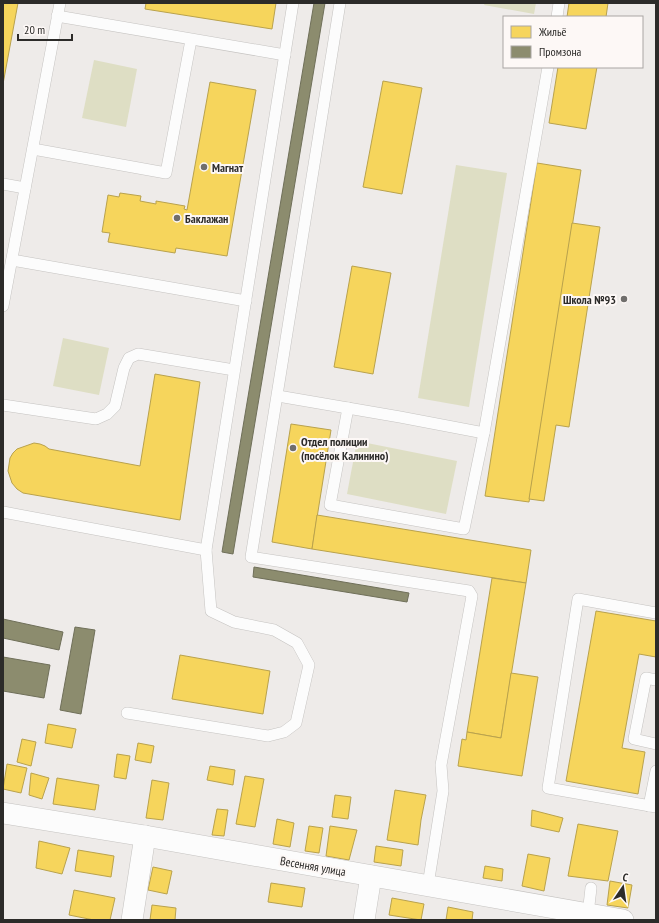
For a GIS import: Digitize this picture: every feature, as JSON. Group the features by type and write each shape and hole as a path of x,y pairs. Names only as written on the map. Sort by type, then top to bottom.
{"street":[{"name":"Весенняя улица","path":"3,813 145,836 428,885 593,916 624,920"},
{"path":"132,920 145,836"},
{"path":"364,920 371,876"}],"lane":[{"path":"3,306 5,286 12,260 60,3"},
{"path":"127,713 268,736 284,732 296,723 309,665 297,643 274,630 234,622 211,611 206,550 293,3"},
{"path":"340,3 252,557 469,591 472,596 441,765 443,791 428,885"},
{"path":"557,16 559,3"},
{"path":"57,16 190,40 285,55"},
{"path":"33,149 166,174 190,40"},
{"path":"348,408 330,505 464,529 484,433 548,68"},
{"path":"3,184 25,188"},
{"path":"12,260 246,302"},
{"path":"3,405 96,419 107,414 115,406 124,368 129,358 138,354 234,370"},
{"path":"278,396 484,433"},
{"path":"3,512 206,550"},
{"path":"656,613 578,599 548,788 653,807 656,771"},
{"path":"656,680 646,678 634,739 656,744"},
{"path":"592,888 593,916"}],"green space":[{"path":"485,3 536,3 534,14 484,5"},
{"path":"94,60 137,69 126,127 82,118"},
{"path":"456,165 507,173 469,407 418,398"},
{"path":"63,338 109,348 99,395 53,386"},
{"path":"357,441 457,461 446,514 347,494"}],"building: Жильё":[{"path":"3,3 18,3 3,84"},
{"path":"146,3 276,3 272,29 145,9"},
{"path":"569,3 608,3 606,16 567,16"},
{"path":"558,68 597,68 586,129 549,123"},
{"path":"383,81 422,88 402,194 363,187"},
{"path":"210,82 256,90 227,256 176,248 175,253 108,242 110,233 102,232 108,195 119,197 120,193 141,196 140,201 156,204 156,201 185,206 184,209 187,210"},
{"path":"537,163 581,170 529,502 485,496"},
{"path":"572,223 600,227 569,427 556,425 544,501 529,499"},
{"path":"352,266 391,273 373,374 334,367"},
{"path":"155,374 200,382 180,520 23,493 12,483 8,471 10,458 17,449 34,443 45,446 49,449 140,466"},
{"path":"291,424 331,430 312,549 272,542"},
{"path":"317,515 531,550 526,583 312,549"},
{"path":"492,578 526,583 501,738 467,732"},
{"path":"596,611 656,621 656,657 639,654 622,748 645,752 638,794 566,781"},
{"path":"180,655 270,671 263,714 172,699"},
{"path":"511,673 538,677 522,776 458,766 462,739 466,740 467,732 501,738"},
{"path":"48,724 76,729 72,748 45,743"},
{"path":"22,739 36,742 31,766 17,762"},
{"path":"138,743 154,746 151,763 135,760"},
{"path":"117,754 130,756 126,779 114,777"},
{"path":"7,764 27,768 21,793 3,789"},
{"path":"210,766 235,770 233,785 207,780"},
{"path":"31,773 49,778 42,799 29,795"},
{"path":"245,776 264,779 255,827 236,824"},
{"path":"57,778 99,785 95,810 53,804"},
{"path":"152,780 169,783 163,820 146,818"},
{"path":"395,790 426,795 418,845 387,840"},
{"path":"335,795 351,797 348,819 332,817"},
{"path":"217,809 228,810 224,836 212,835"},
{"path":"532,810 563,818 559,832 531,826"},
{"path":"277,819 294,823 290,847 273,844"},
{"path":"578,824 618,831 608,881 568,876"},
{"path":"309,826 323,828 319,853 305,851"},
{"path":"330,826 357,830 349,860 326,856"},
{"path":"39,841 70,848 62,874 36,868"},
{"path":"376,846 403,850 401,866 374,862"},
{"path":"78,850 114,856 111,877 75,871"},
{"path":"528,854 550,858 544,891 522,886"},
{"path":"485,866 503,869 502,881 483,878"},
{"path":"153,867 172,871 167,894 148,890"},
{"path":"610,881 632,885 628,908 607,905"},
{"path":"271,883 305,888 302,907 268,902"},
{"path":"74,890 115,898 110,920 94,920 69,915"},
{"path":"392,898 424,904 421,920 389,915"},
{"path":"152,905 176,908 175,920 150,920"},
{"path":"448,907 473,912 472,920 446,920"}],"building: Промзона":[{"path":"314,3 325,3 233,554 222,552"},
{"path":"254,567 409,593 407,602 253,577"},
{"path":"3,619 63,632 59,650 3,638"},
{"path":"75,627 95,630 81,714 60,710"},
{"path":"3,657 50,665 44,698 3,691"}],"place":[{"name":"Магнат","path":"204,167"},
{"name":"Баклажан","path":"177,218"},
{"name":"Школа №93","path":"624,299"},
{"name":"Отдел полиции (посёлок Калинино)","path":"293,448"}]}
